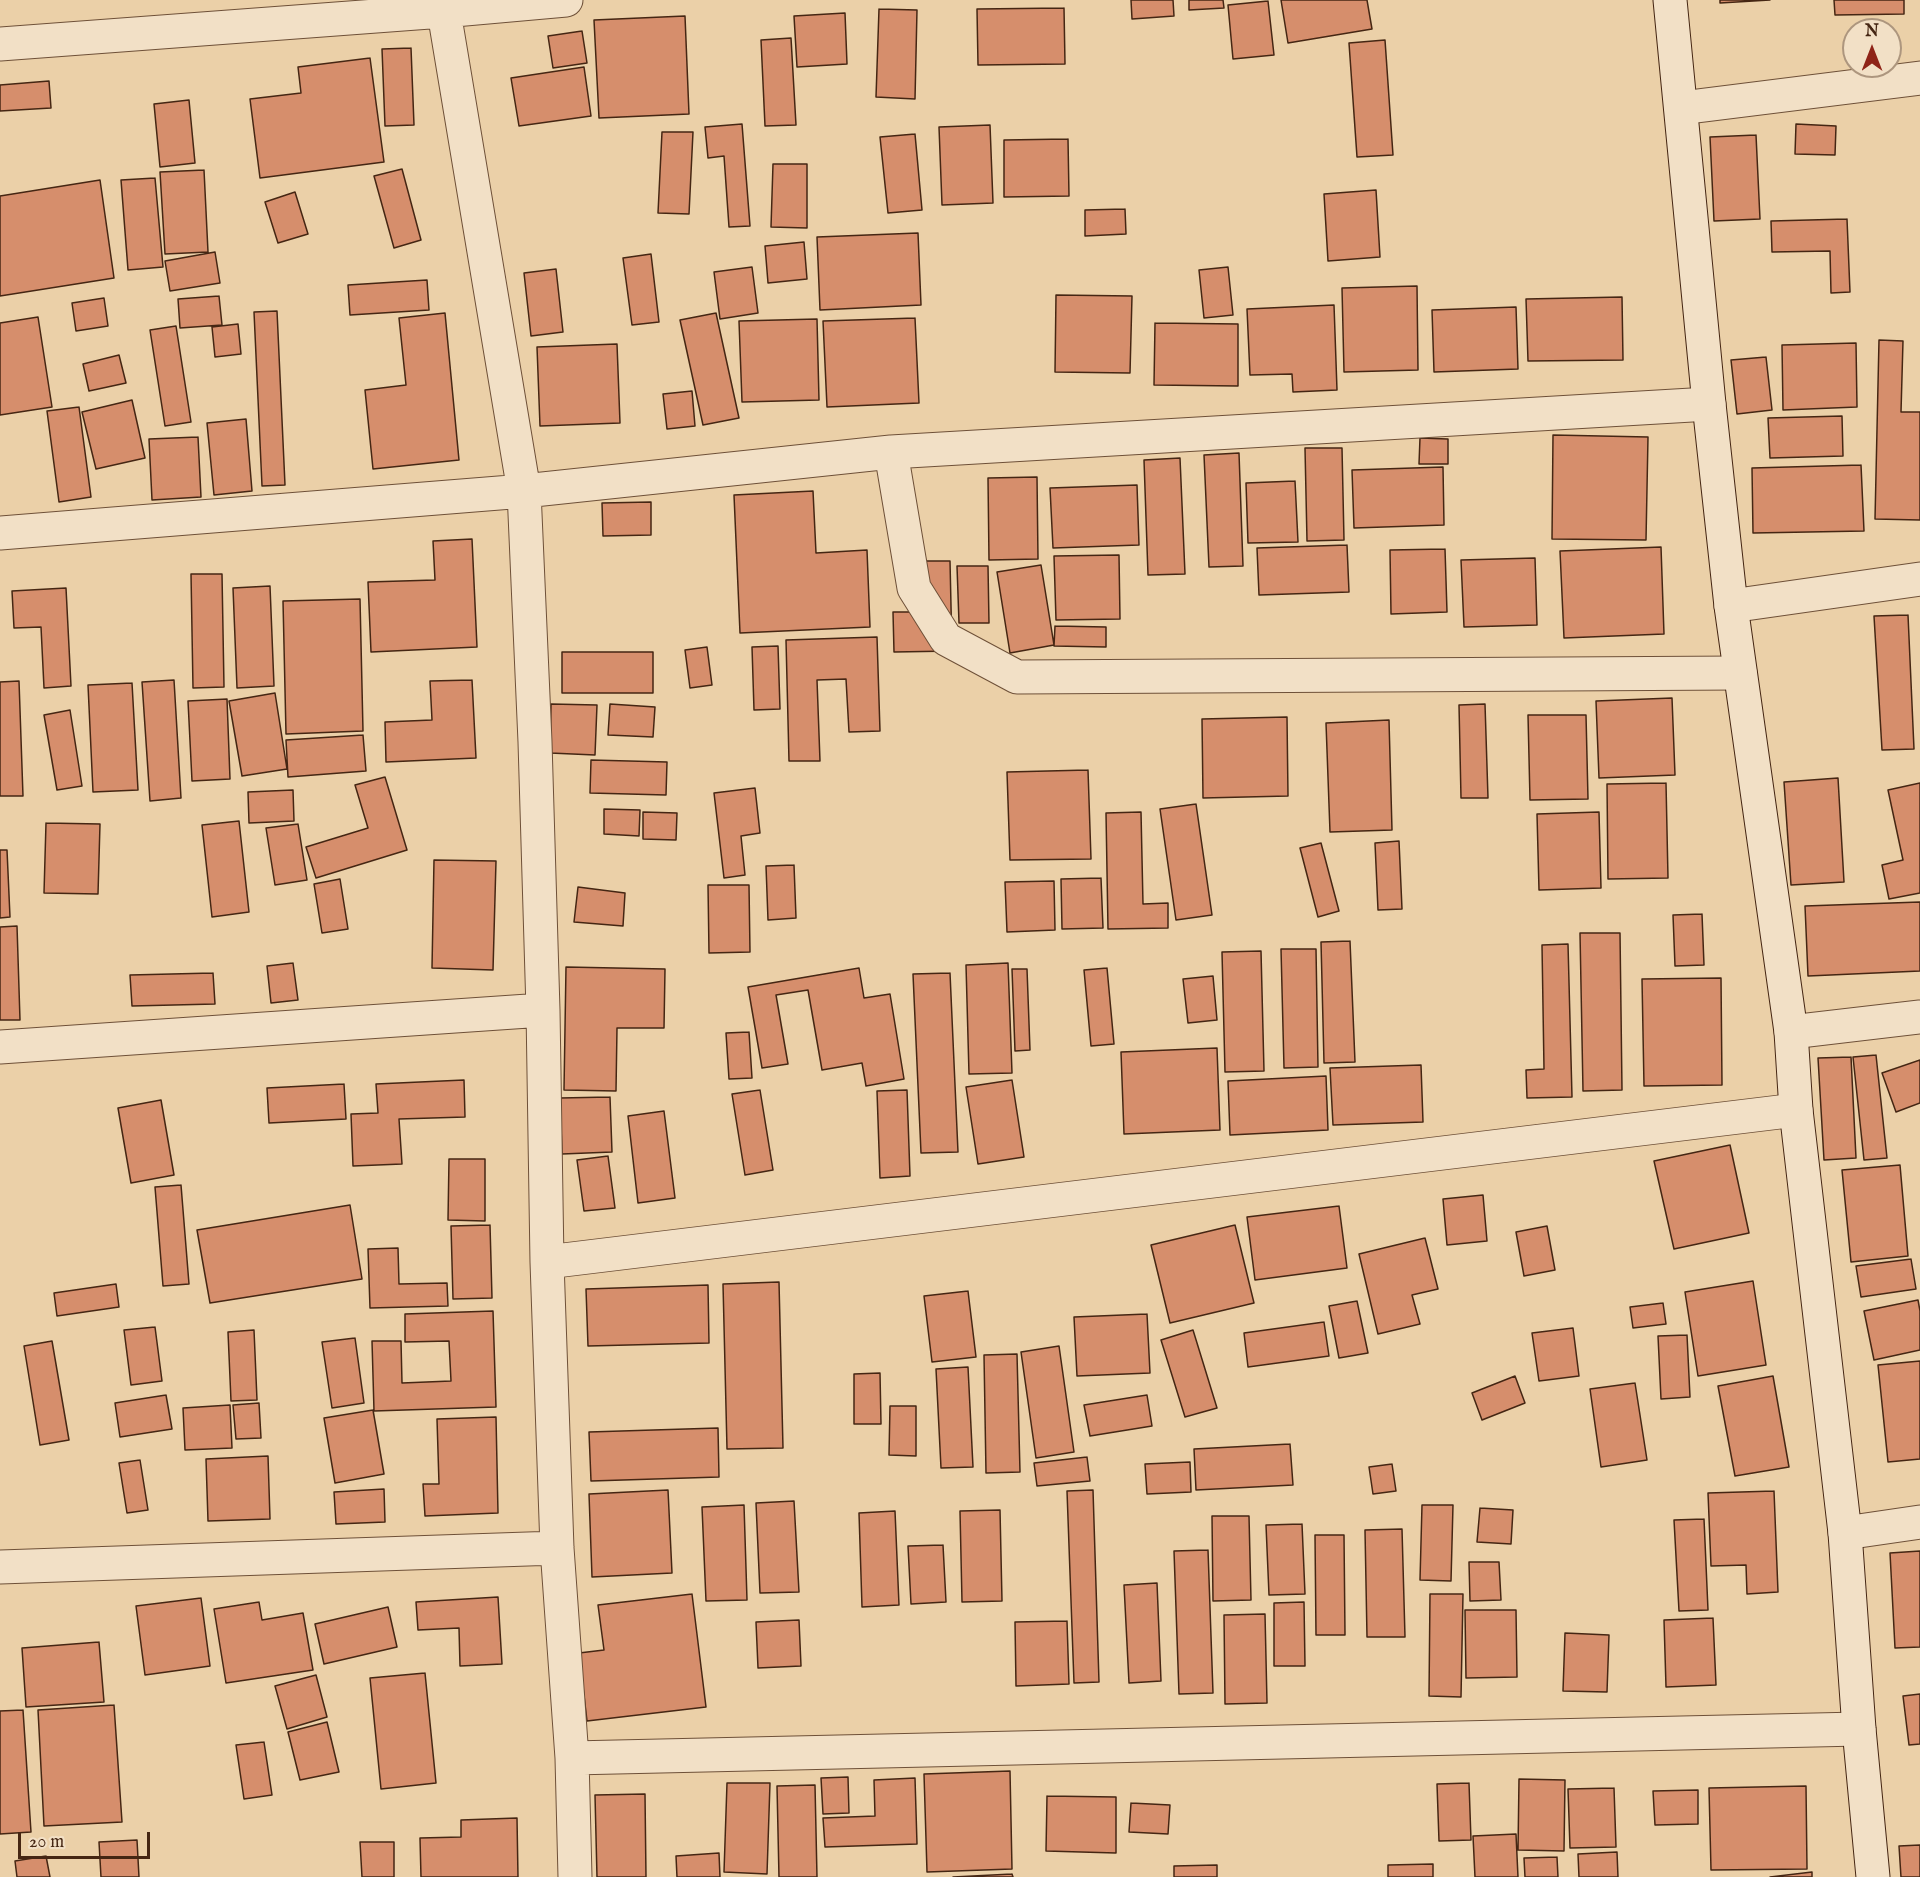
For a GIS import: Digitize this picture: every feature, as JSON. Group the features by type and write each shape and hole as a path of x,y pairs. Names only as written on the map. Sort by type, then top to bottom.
{"street":[{"path":"0,44 443,6 566,0"},
{"path":"1670,0 1731,606 1791,1032 1796,1110 1845,1533 1859,1729 1873,1877"},
{"path":"443,6 524,490 535,742 557,1548 572,1758 575,1877"},
{"path":"1681,108 1920,78"},
{"path":"0,533 524,490 891,452 1709,404"},
{"path":"891,452 914,588 946,639 1017,677 1740,673"},
{"path":"1731,606 1920,579"},
{"path":"0,1047 543,1010"},
{"path":"1791,1032 1920,1017"},
{"path":"548,1262 1796,1110"},
{"path":"1845,1533 1920,1522"},
{"path":"0,1567 557,1548"},
{"path":"572,1758 1859,1729"}],"building":[{"path":"1131,0 1173,0 1174,16 1132,19"},
{"path":"1189,0 1223,0 1224,8 1189,10"},
{"path":"1281,0 1367,0 1372,29 1288,43"},
{"path":"1720,0 1770,0 1720,3"},
{"path":"1834,0 1904,0 1904,14 1835,15"},
{"path":"1268,1 1274,55 1233,59 1228,5"},
{"path":"1064,8 1065,64 978,65 977,9"},
{"path":"879,9 917,10 915,99 876,97"},
{"path":"845,13 847,64 797,67 794,16"},
{"path":"685,16 689,114 599,118 594,20"},
{"path":"582,31 587,63 553,68 548,36"},
{"path":"791,38 796,125 765,126 761,40"},
{"path":"1385,40 1393,155 1357,157 1349,43"},
{"path":"411,48 414,125 385,126 382,49"},
{"path":"370,58 384,162 260,178 250,99 301,93 298,67"},
{"path":"584,67 591,116 519,126 511,78"},
{"path":"49,81 51,108 0,111 0,85"},
{"path":"189,100 195,163 160,167 154,104"},
{"path":"742,124 750,226 729,227 724,156 708,158 705,127"},
{"path":"1796,124 1836,126 1835,155 1795,154"},
{"path":"990,125 993,203 942,205 939,127"},
{"path":"662,132 693,132 689,214 658,213"},
{"path":"915,134 922,210 888,213 880,137"},
{"path":"1756,135 1760,219 1714,221 1710,137"},
{"path":"1068,139 1069,196 1004,197 1004,140"},
{"path":"773,164 807,164 807,228 771,227"},
{"path":"402,169 421,240 394,248 374,176"},
{"path":"204,170 208,252 165,254 160,172"},
{"path":"155,178 163,267 128,270 121,180"},
{"path":"100,180 114,278 0,296 0,196"},
{"path":"1376,190 1380,257 1328,261 1324,194"},
{"path":"295,192 308,234 278,243 265,202"},
{"path":"1125,209 1126,234 1085,236 1085,210"},
{"path":"1847,219 1850,292 1831,293 1830,251 1772,252 1771,221"},
{"path":"918,233 921,305 820,310 817,237"},
{"path":"804,242 807,279 768,283 765,246"},
{"path":"215,252 220,283 170,291 165,261"},
{"path":"651,254 659,322 632,325 623,258"},
{"path":"752,267 758,313 720,319 714,272"},
{"path":"1228,267 1233,315 1204,318 1199,270"},
{"path":"556,269 563,332 531,336 524,273"},
{"path":"427,280 429,310 350,315 348,285"},
{"path":"1417,286 1418,370 1344,372 1342,288"},
{"path":"1056,295 1132,296 1130,373 1055,372"},
{"path":"219,296 222,325 180,328 178,299"},
{"path":"1622,297 1623,360 1528,361 1526,299"},
{"path":"104,298 108,326 76,331 72,303"},
{"path":"1334,305 1337,390 1293,392 1292,374 1250,375 1247,309"},
{"path":"1516,307 1518,369 1434,372 1432,310"},
{"path":"277,311 285,485 262,486 254,312"},
{"path":"445,313 459,460 373,469 365,390 406,385 399,318"},
{"path":"716,313 739,418 703,425 680,320"},
{"path":"38,317 52,407 0,415 0,323"},
{"path":"915,318 919,403 827,407 823,321"},
{"path":"817,319 819,400 742,402 739,321"},
{"path":"1155,323 1238,324 1238,386 1154,385"},
{"path":"238,324 241,354 215,357 212,327"},
{"path":"176,326 191,422 165,426 150,330"},
{"path":"1879,340 1903,341 1901,412 1920,412 1920,520 1875,519"},
{"path":"1856,343 1857,407 1783,410 1782,345"},
{"path":"617,344 620,423 540,426 537,347"},
{"path":"119,355 126,383 89,391 83,364"},
{"path":"1766,357 1772,410 1737,414 1731,360"},
{"path":"692,391 695,426 667,429 663,394"},
{"path":"132,400 145,458 96,469 82,412"},
{"path":"79,407 91,497 59,502 47,411"},
{"path":"1842,416 1843,456 1770,458 1768,418"},
{"path":"246,419 252,491 214,495 207,423"},
{"path":"1553,435 1648,437 1646,540 1552,539"},
{"path":"198,437 201,497 152,500 149,439"},
{"path":"1420,438 1448,439 1448,464 1419,464"},
{"path":"1305,448 1342,448 1344,540 1307,541"},
{"path":"1239,453 1243,566 1209,567 1204,455"},
{"path":"1180,458 1185,574 1148,575 1144,460"},
{"path":"1861,465 1864,531 1753,533 1752,468"},
{"path":"1443,467 1444,525 1354,528 1352,470"},
{"path":"1037,477 1038,559 989,560 988,478"},
{"path":"1295,481 1298,542 1248,543 1246,483"},
{"path":"1137,485 1139,545 1053,548 1050,488"},
{"path":"813,491 816,553 867,550 870,627 740,633 734,495"},
{"path":"651,502 651,535 603,536 602,503"},
{"path":"472,539 477,647 371,652 368,582 435,580 433,541"},
{"path":"1347,545 1349,592 1259,595 1257,548"},
{"path":"1661,547 1664,634 1564,638 1560,551"},
{"path":"1445,549 1447,612 1391,614 1390,550"},
{"path":"1119,555 1120,619 1056,620 1054,556"},
{"path":"1535,558 1537,625 1464,627 1461,560"},
{"path":"909,561 950,561 952,651 894,652 893,612 910,612"},
{"path":"1041,565 1054,645 1010,653 997,572"},
{"path":"957,566 988,566 989,623 959,623"},
{"path":"191,574 222,574 224,687 193,688"},
{"path":"270,586 274,686 237,688 233,588"},
{"path":"66,588 71,686 44,688 41,627 14,628 12,591"},
{"path":"360,599 363,731 286,734 283,601"},
{"path":"1908,615 1914,749 1882,750 1874,616"},
{"path":"1055,626 1106,627 1106,647 1054,646"},
{"path":"877,637 880,731 849,732 846,679 817,680 820,761 789,761 786,640"},
{"path":"778,646 780,709 754,710 752,647"},
{"path":"707,647 712,685 690,688 685,650"},
{"path":"562,652 653,652 653,693 562,693"},
{"path":"174,680 181,798 150,801 142,682"},
{"path":"472,680 476,758 386,762 385,722 432,720 430,681"},
{"path":"19,681 23,796 0,796 0,682"},
{"path":"132,683 138,790 93,792 88,685"},
{"path":"275,693 287,769 242,776 229,701"},
{"path":"1672,698 1675,775 1599,778 1596,701"},
{"path":"227,699 230,779 192,781 188,701"},
{"path":"551,704 597,705 595,755 550,753"},
{"path":"610,704 655,707 653,737 608,735"},
{"path":"1485,704 1488,798 1461,798 1459,705"},
{"path":"70,710 82,786 57,790 44,715"},
{"path":"1528,715 1586,715 1588,799 1530,800"},
{"path":"1287,717 1288,796 1203,798 1202,719"},
{"path":"1389,720 1392,830 1330,832 1326,723"},
{"path":"363,735 366,771 288,777 286,740"},
{"path":"591,760 667,762 666,795 590,793"},
{"path":"1088,770 1091,859 1010,860 1007,772"},
{"path":"385,777 407,850 316,878 306,847 368,828 355,785"},
{"path":"1838,778 1844,882 1791,885 1784,782"},
{"path":"1666,783 1668,878 1608,879 1607,784"},
{"path":"1920,783 1920,893 1889,899 1882,865 1903,860 1888,790"},
{"path":"755,788 760,833 741,836 745,875 724,878 714,793"},
{"path":"293,790 294,821 249,823 248,792"},
{"path":"1196,804 1212,915 1176,920 1160,809"},
{"path":"604,809 640,810 639,836 604,834"},
{"path":"643,812 677,813 676,840 643,839"},
{"path":"1141,812 1143,904 1168,903 1168,928 1108,929 1106,813"},
{"path":"1599,812 1601,888 1539,890 1537,814"},
{"path":"239,821 249,912 212,917 202,825"},
{"path":"46,823 100,824 98,894 44,893"},
{"path":"298,824 307,880 275,885 266,828"},
{"path":"1399,841 1402,909 1378,910 1375,843"},
{"path":"1321,843 1339,911 1318,917 1300,848"},
{"path":"0,850 7,850 10,917 0,918"},
{"path":"434,860 496,861 493,970 432,968"},
{"path":"794,865 796,918 768,920 766,866"},
{"path":"1101,878 1103,928 1062,929 1061,879"},
{"path":"340,879 348,929 322,933 314,884"},
{"path":"1054,881 1055,930 1007,932 1005,882"},
{"path":"708,885 749,885 750,952 709,953"},
{"path":"578,887 625,893 623,926 574,922"},
{"path":"1920,902 1920,971 1808,976 1805,906"},
{"path":"1702,914 1704,965 1675,966 1673,915"},
{"path":"17,926 20,1020 0,1020 0,927"},
{"path":"1580,933 1620,933 1622,1090 1583,1091"},
{"path":"1350,941 1355,1062 1324,1063 1321,942"},
{"path":"1568,944 1572,1097 1527,1098 1526,1070 1544,1069 1542,945"},
{"path":"1281,949 1316,949 1318,1067 1284,1068"},
{"path":"1261,951 1264,1071 1225,1072 1222,952"},
{"path":"293,963 298,1000 271,1003 267,966"},
{"path":"1008,963 1012,1073 969,1074 966,965"},
{"path":"566,967 665,969 664,1028 617,1028 616,1091 564,1090"},
{"path":"859,968 864,998 890,994 904,1079 866,1086 862,1063 822,1070 808,990 776,995 788,1064 762,1068 748,987"},
{"path":"1107,968 1114,1044 1091,1046 1084,970"},
{"path":"1012,969 1027,969 1030,1050 1015,1051"},
{"path":"213,973 215,1004 132,1006 130,975"},
{"path":"950,973 958,1152 921,1153 913,974"},
{"path":"1213,976 1217,1020 1188,1023 1183,979"},
{"path":"1721,978 1722,1085 1644,1086 1642,979"},
{"path":"749,1032 752,1078 729,1079 726,1033"},
{"path":"1217,1048 1220,1130 1124,1134 1121,1052"},
{"path":"1876,1055 1887,1158 1864,1160 1853,1057"},
{"path":"1851,1057 1856,1158 1824,1160 1818,1058"},
{"path":"1920,1060 1920,1103 1896,1112 1882,1073"},
{"path":"1421,1065 1423,1122 1333,1125 1330,1068"},
{"path":"1326,1076 1328,1130 1230,1135 1228,1081"},
{"path":"464,1080 465,1117 399,1119 402,1164 353,1166 351,1114 378,1113 376,1084"},
{"path":"1012,1080 1024,1157 978,1164 966,1087"},
{"path":"344,1084 346,1119 269,1123 267,1088"},
{"path":"760,1090 773,1170 745,1175 732,1094"},
{"path":"907,1090 910,1176 880,1178 877,1091"},
{"path":"610,1097 612,1152 562,1154 560,1098"},
{"path":"161,1100 174,1175 131,1183 118,1108"},
{"path":"664,1111 675,1198 638,1203 628,1116"},
{"path":"1730,1145 1749,1233 1674,1249 1654,1161"},
{"path":"608,1156 615,1208 584,1211 577,1160"},
{"path":"449,1159 485,1159 485,1221 448,1220"},
{"path":"1900,1165 1908,1256 1851,1262 1842,1170"},
{"path":"181,1185 189,1284 163,1286 155,1187"},
{"path":"1483,1195 1487,1241 1447,1245 1443,1199"},
{"path":"350,1205 362,1279 210,1303 197,1230"},
{"path":"1339,1206 1347,1268 1255,1280 1247,1217"},
{"path":"490,1225 492,1298 453,1299 451,1226"},
{"path":"1235,1225 1254,1303 1170,1323 1151,1245"},
{"path":"1547,1226 1555,1270 1524,1276 1516,1232"},
{"path":"1425,1238 1438,1289 1412,1295 1420,1324 1378,1334 1359,1254"},
{"path":"398,1248 399,1284 447,1283 448,1306 370,1308 368,1249"},
{"path":"1911,1259 1916,1289 1861,1297 1856,1266"},
{"path":"1753,1281 1766,1365 1698,1376 1685,1292"},
{"path":"779,1282 783,1448 727,1449 723,1284"},
{"path":"116,1284 119,1307 57,1316 54,1293"},
{"path":"708,1285 709,1343 588,1346 586,1289"},
{"path":"968,1291 976,1357 932,1362 924,1296"},
{"path":"1918,1300 1920,1350 1874,1360 1864,1311"},
{"path":"1357,1301 1368,1353 1339,1358 1329,1306"},
{"path":"1663,1303 1666,1324 1633,1328 1630,1307"},
{"path":"493,1311 496,1407 374,1411 372,1341 401,1341 402,1383 451,1381 449,1341 405,1342 405,1314"},
{"path":"1147,1314 1150,1373 1077,1376 1074,1317"},
{"path":"1324,1322 1329,1356 1248,1367 1244,1333"},
{"path":"155,1327 162,1381 131,1385 124,1330"},
{"path":"1573,1328 1579,1376 1539,1381 1532,1333"},
{"path":"254,1330 257,1400 231,1401 228,1332"},
{"path":"1193,1330 1217,1408 1185,1417 1161,1340"},
{"path":"1687,1335 1690,1397 1661,1399 1658,1336"},
{"path":"355,1338 364,1403 332,1408 322,1342"},
{"path":"52,1341 69,1440 40,1445 24,1346"},
{"path":"1059,1346 1074,1452 1036,1458 1021,1352"},
{"path":"1017,1354 1020,1472 986,1473 984,1355"},
{"path":"1920,1361 1920,1459 1888,1462 1878,1365"},
{"path":"968,1367 973,1467 941,1468 936,1369"},
{"path":"880,1373 881,1424 854,1424 854,1374"},
{"path":"1515,1376 1525,1403 1482,1420 1472,1393"},
{"path":"1773,1376 1789,1467 1735,1476 1718,1386"},
{"path":"1635,1383 1647,1460 1601,1467 1590,1389"},
{"path":"166,1395 172,1429 120,1437 115,1403"},
{"path":"1147,1395 1152,1426 1090,1436 1084,1405"},
{"path":"259,1403 261,1438 236,1439 233,1405"},
{"path":"230,1405 232,1448 185,1450 183,1408"},
{"path":"890,1406 916,1406 916,1456 889,1455"},
{"path":"373,1410 384,1474 335,1483 324,1418"},
{"path":"496,1417 498,1513 425,1516 423,1484 439,1484 437,1419"},
{"path":"718,1428 719,1477 591,1481 589,1432"},
{"path":"1290,1444 1293,1485 1196,1490 1194,1449"},
{"path":"268,1456 270,1519 208,1521 206,1459"},
{"path":"1087,1457 1090,1481 1037,1486 1034,1463"},
{"path":"140,1460 148,1510 127,1513 119,1463"},
{"path":"1190,1462 1191,1492 1147,1494 1145,1464"},
{"path":"1392,1464 1396,1491 1373,1494 1369,1467"},
{"path":"384,1489 385,1522 336,1524 334,1492"},
{"path":"668,1490 672,1573 592,1577 589,1494"},
{"path":"1093,1490 1099,1682 1074,1683 1067,1491"},
{"path":"1774,1491 1778,1592 1747,1594 1746,1565 1711,1566 1708,1493"},
{"path":"794,1501 799,1592 760,1593 756,1503"},
{"path":"744,1505 747,1600 706,1601 702,1507"},
{"path":"1422,1505 1453,1505 1451,1581 1420,1580"},
{"path":"1480,1508 1513,1510 1511,1544 1477,1542"},
{"path":"1000,1510 1002,1601 962,1602 960,1511"},
{"path":"895,1511 899,1605 862,1607 859,1513"},
{"path":"1212,1516 1249,1516 1251,1600 1213,1601"},
{"path":"1704,1519 1708,1610 1679,1611 1674,1520"},
{"path":"1302,1524 1305,1594 1269,1595 1266,1525"},
{"path":"1402,1529 1405,1637 1367,1637 1365,1530"},
{"path":"1315,1535 1344,1535 1345,1635 1316,1635"},
{"path":"943,1545 946,1602 911,1604 908,1546"},
{"path":"1208,1550 1213,1693 1179,1694 1174,1551"},
{"path":"1920,1551 1920,1647 1895,1648 1890,1553"},
{"path":"1469,1562 1499,1562 1501,1600 1470,1601"},
{"path":"1157,1583 1161,1681 1129,1683 1124,1585"},
{"path":"692,1594 706,1707 587,1721 579,1653 604,1650 598,1605"},
{"path":"1430,1594 1463,1594 1461,1697 1429,1696"},
{"path":"498,1597 502,1664 460,1666 459,1628 418,1630 416,1602"},
{"path":"201,1598 210,1666 145,1675 136,1606"},
{"path":"259,1602 262,1620 303,1613 313,1670 226,1683 214,1609"},
{"path":"1304,1602 1305,1666 1274,1666 1274,1603"},
{"path":"388,1607 397,1647 324,1664 315,1624"},
{"path":"1465,1610 1516,1610 1517,1677 1466,1678"},
{"path":"1265,1614 1267,1703 1225,1704 1224,1615"},
{"path":"1713,1618 1716,1685 1666,1687 1664,1620"},
{"path":"799,1620 801,1666 758,1668 756,1622"},
{"path":"1067,1621 1069,1684 1016,1686 1015,1622"},
{"path":"1565,1633 1609,1635 1607,1692 1563,1691"},
{"path":"99,1642 104,1702 26,1707 22,1648"},
{"path":"425,1673 436,1783 381,1789 370,1678"},
{"path":"316,1675 327,1717 287,1729 275,1686"},
{"path":"1920,1694 1920,1744 1909,1745 1903,1696"},
{"path":"114,1705 122,1822 44,1826 38,1710"},
{"path":"23,1710 31,1832 0,1834 0,1711"},
{"path":"327,1722 339,1772 300,1780 288,1732"},
{"path":"264,1742 272,1795 244,1799 236,1745"},
{"path":"1010,1771 1012,1869 927,1872 924,1774"},
{"path":"848,1777 849,1813 823,1814 821,1778"},
{"path":"915,1778 917,1844 825,1847 823,1818 875,1816 874,1780"},
{"path":"1519,1779 1565,1780 1564,1851 1518,1850"},
{"path":"727,1783 770,1783 767,1874 724,1872"},
{"path":"1469,1783 1471,1840 1439,1841 1437,1784"},
{"path":"815,1785 817,1877 779,1877 777,1786"},
{"path":"1806,1786 1807,1869 1711,1870 1709,1788"},
{"path":"1614,1788 1616,1847 1570,1848 1568,1789"},
{"path":"1698,1790 1698,1824 1655,1825 1653,1791"},
{"path":"645,1794 646,1877 597,1877 595,1795"},
{"path":"1047,1796 1116,1797 1116,1853 1046,1851"},
{"path":"1131,1803 1170,1805 1168,1834 1129,1832"},
{"path":"517,1818 518,1877 421,1877 420,1838 461,1837 461,1820"},
{"path":"1516,1834 1518,1877 1475,1877 1473,1836"},
{"path":"137,1840 139,1877 101,1877 99,1842"},
{"path":"360,1842 394,1842 394,1877 362,1877"},
{"path":"1920,1845 1920,1877 1901,1877 1899,1846"},
{"path":"1617,1852 1618,1877 1579,1877 1578,1854"},
{"path":"719,1853 720,1877 677,1877 676,1856"},
{"path":"46,1856 50,1877 17,1877 15,1861"},
{"path":"1557,1857 1558,1877 1525,1877 1524,1858"},
{"path":"1433,1864 1433,1877 1388,1877 1388,1865"},
{"path":"1217,1865 1217,1877 1174,1877 1174,1866"},
{"path":"1812,1872 1812,1877 1770,1877"},
{"path":"1012,1874 1013,1877 953,1877"}]}
